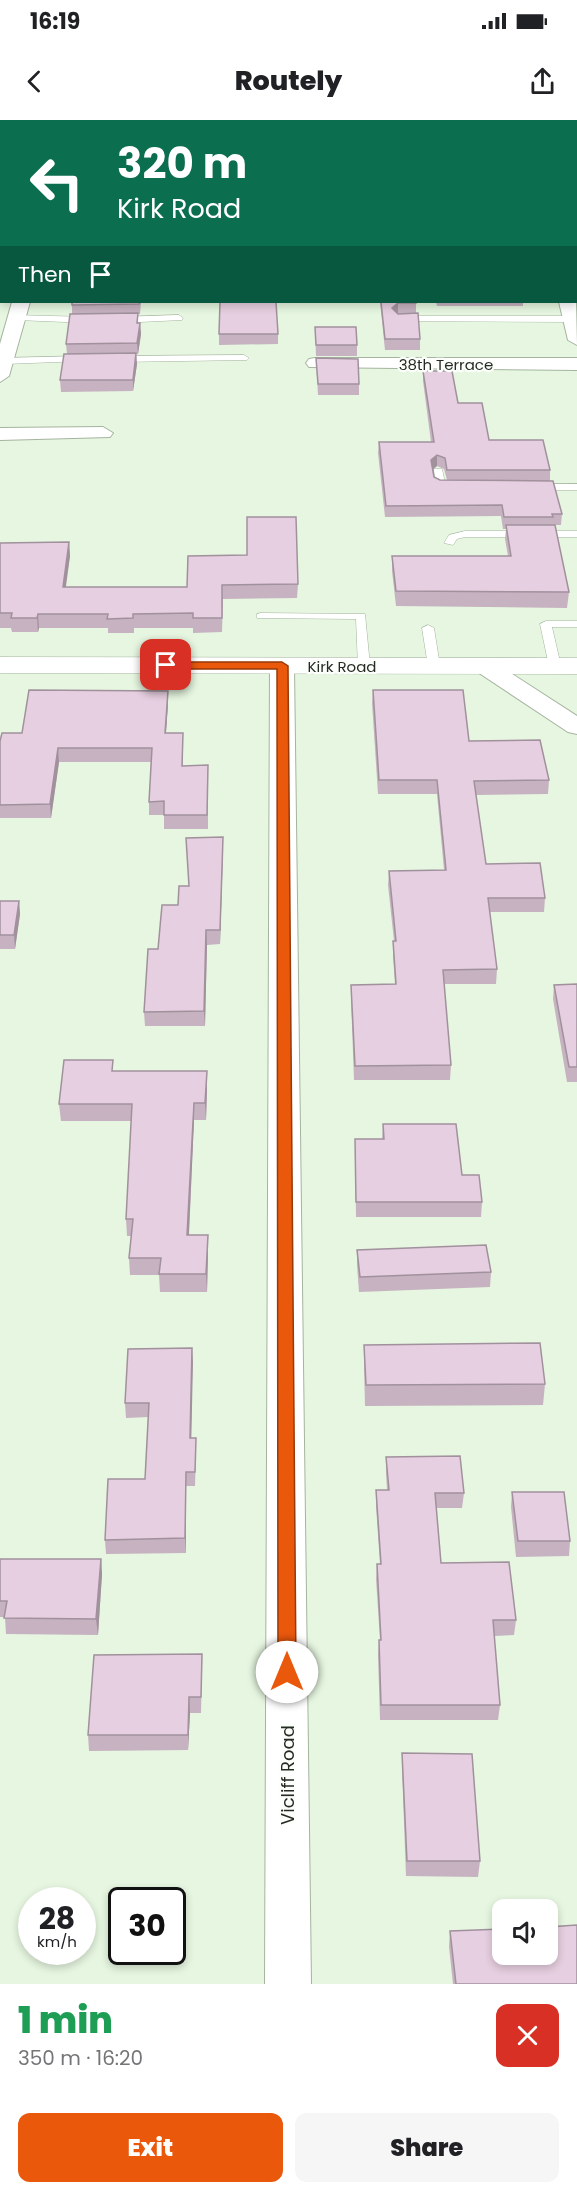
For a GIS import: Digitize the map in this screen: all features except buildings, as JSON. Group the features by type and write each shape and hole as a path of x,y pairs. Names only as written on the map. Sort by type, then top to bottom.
{"street":[{"path":"2,368 19,309"},
{"path":"569,310 577,340"},
{"name":"38th Terrace","path":"315,363 577,364"},
{"path":"0,434 103,433"},
{"name":"Kirk Road","path":"0,665 566,666"},
{"name":"Vicliff Road","path":"282,666 288,1984"},
{"path":"484,666 577,727"}],"lane":[{"path":"19,309 99,320"},
{"path":"398,319 569,310"},
{"path":"110,320 179,318"},
{"path":"111,359 244,358"},
{"path":"2,368 99,359"},
{"path":"438,471 440,486 463,486"},
{"path":"520,487 577,487"},
{"path":"449,543 453,537 465,534 577,534"},
{"path":"261,616 361,615 364,666"},
{"path":"566,666 546,624 577,624"},
{"path":"428,627 434,666"}],"route":[{"path":"166,665 282,666 287,1672"}]}
